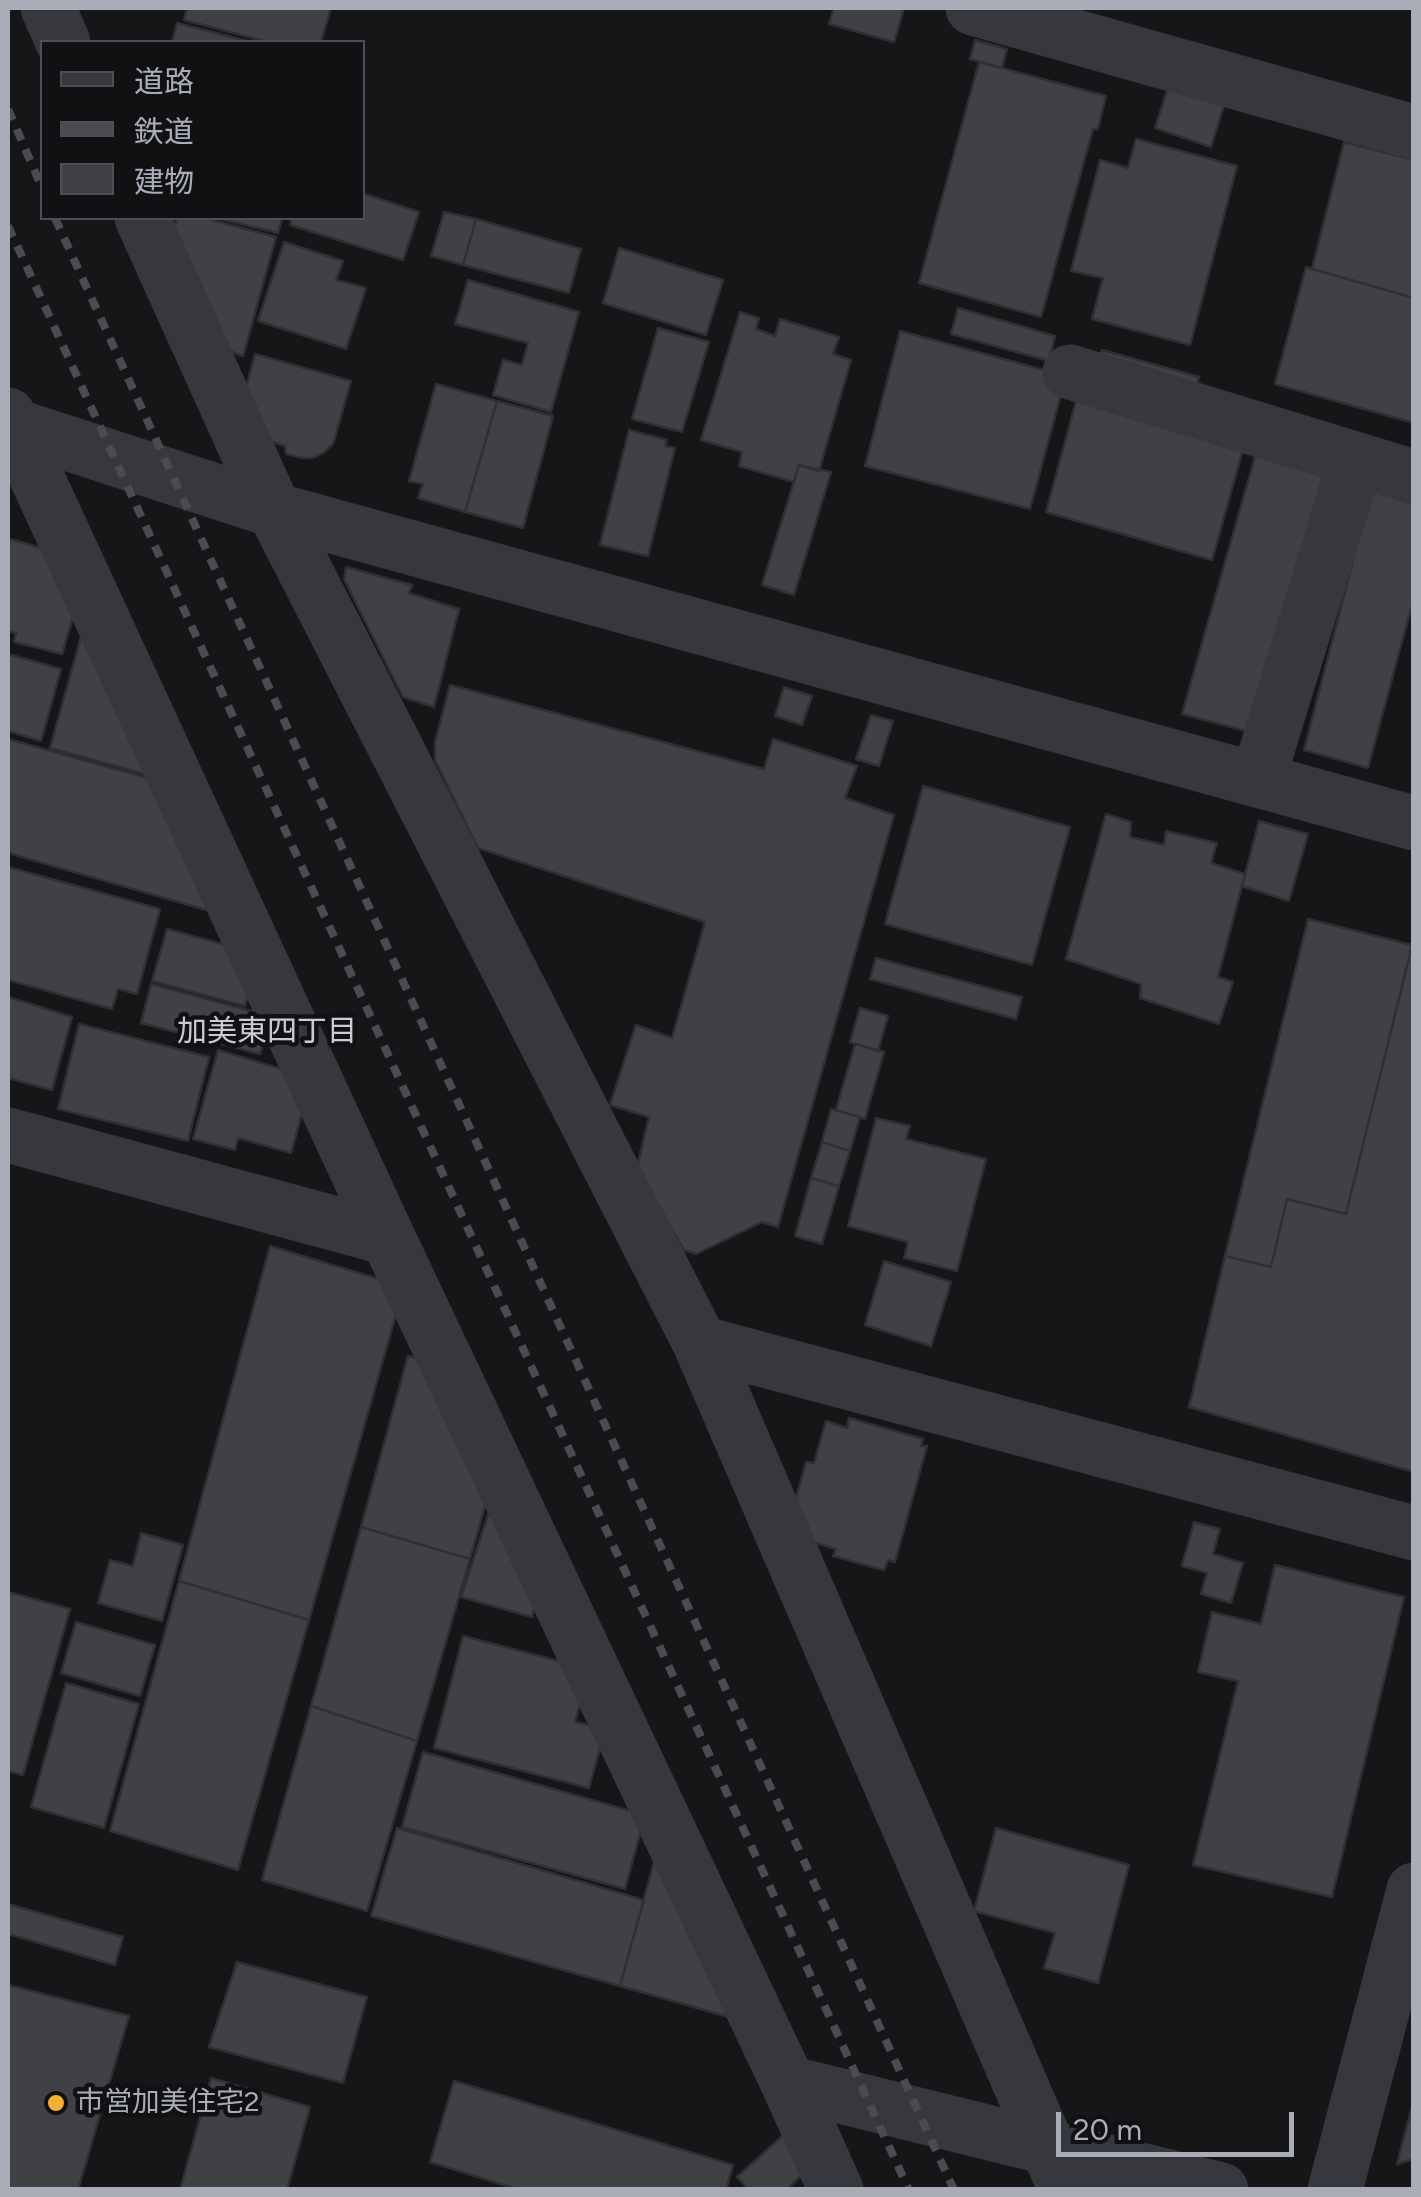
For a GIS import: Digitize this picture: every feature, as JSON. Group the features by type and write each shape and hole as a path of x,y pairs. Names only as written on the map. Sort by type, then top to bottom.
{"street":[{"path":"48,8 62,40"},
{"path":"976,8 1414,132"},
{"path":"143,220 274,510 700,1343 1056,2168"},
{"path":"1070,372 1414,476"},
{"path":"9,421 274,510 1414,823"},
{"path":"9,421 836,2190"},
{"path":"1258,779 1356,460"},
{"path":"8,1135 388,1238"},
{"path":"700,1343 1414,1534"},
{"path":"1335,2190 1414,1890"},
{"path":"788,2083 1056,2168 1221,2190"}],"building":[{"path":"187,8 331,8 322,40 260,40 184,20"},
{"path":"834,8 904,8 894,42 829,24"},
{"path":"177,23 243,40 173,40"},
{"path":"975,40 1007,49 1002,68 970,59"},
{"path":"979,62 1106,96 1098,129 1093,129 1041,317 919,283"},
{"path":"1168,88 1224,105 1211,147 1155,128"},
{"path":"1136,139 1237,166 1190,345 1092,319 1103,278 1071,271 1100,160 1128,168"},
{"path":"1344,142 1414,160 1414,298 1312,269"},
{"path":"365,194 419,212 403,260 290,225 291,220 365,220"},
{"path":"444,212 476,219 463,265 431,256"},
{"path":"476,219 581,249 569,293 463,265"},
{"path":"176,220 212,220 276,237 243,356 224,349 170,241"},
{"path":"225,220 281,220 278,233"},
{"path":"284,242 343,261 336,280 366,288 346,349 258,321"},
{"path":"619,248 723,280 706,335 603,303"},
{"path":"1306,267 1414,298 1414,423 1275,384"},
{"path":"468,280 579,312 551,412 493,395 503,360 522,365 528,343 455,324"},
{"path":"958,308 1055,336 1049,361 951,334"},
{"path":"740,312 759,318 756,329 775,336 780,319 839,337 833,354 851,360 819,471 799,465 794,482 739,466 742,452 701,440"},
{"path":"658,328 709,342 682,432 632,419"},
{"path":"900,331 1066,376 1030,509 865,466"},
{"path":"1102,350 1199,377 1192,402 1095,375"},
{"path":"255,354 351,381 333,444 323,453 303,458 286,454 285,446 266,440 243,399"},
{"path":"1082,379 1249,428 1212,560 1046,512"},
{"path":"436,384 497,401 465,512 418,498 423,484 409,481"},
{"path":"497,401 553,416 523,528 465,512"},
{"path":"629,430 667,440 665,446 675,448 648,556 600,545"},
{"path":"1256,453 1324,473 1250,732 1182,714"},
{"path":"799,465 831,472 794,595 762,585"},
{"path":"1372,487 1414,498 1414,597 1368,768 1304,750"},
{"path":"10,539 62,554 82,587 62,654 14,642 16,633 8,631"},
{"path":"346,567 412,585 409,593 459,609 434,707 403,697 344,579"},
{"path":"84,626 170,781 50,748"},
{"path":"8,654 61,669 41,741 8,731"},
{"path":"450,685 764,769 773,739 857,766 845,798 894,815 778,1227 762,1222 696,1254 684,1250 652,1195 632,1189 649,1117 610,1105 636,1025 672,1038 705,922 478,848 435,760 435,742"},
{"path":"784,687 812,696 802,725 775,716"},
{"path":"871,715 893,721 879,766 856,759"},
{"path":"8,739 169,784 210,911 8,853"},
{"path":"923,786 1070,827 1032,965 885,924"},
{"path":"1106,814 1131,822 1130,837 1164,845 1166,831 1217,843 1211,863 1245,874 1218,977 1233,982 1219,1024 1140,998 1141,984 1066,959"},
{"path":"1259,821 1308,834 1289,901 1242,886"},
{"path":"8,867 160,909 137,994 118,989 112,1009 8,980"},
{"path":"1308,919 1412,945 1346,1214 1287,1199 1271,1267 1225,1256"},
{"path":"167,929 240,949 256,966 245,1006 152,981"},
{"path":"1411,950 1414,1472 1189,1407 1225,1256 1271,1267 1287,1199 1346,1214"},
{"path":"876,958 1022,997 1016,1019 870,979"},
{"path":"151,984 270,1016 260,1054 141,1023"},
{"path":"8,997 72,1017 52,1090 8,1078"},
{"path":"860,1008 888,1016 878,1051 850,1042"},
{"path":"79,1024 209,1057 188,1141 58,1109"},
{"path":"855,1044 884,1052 865,1119 836,1110"},
{"path":"218,1050 305,1076 304,1106 291,1153 238,1138 235,1150 193,1139"},
{"path":"831,1109 860,1117 850,1151 822,1142"},
{"path":"876,1118 910,1126 906,1139 986,1159 957,1271 904,1258 908,1242 848,1226"},
{"path":"822,1142 850,1151 839,1186 811,1178"},
{"path":"811,1178 839,1186 822,1244 795,1236"},
{"path":"270,1246 385,1281 399,1304 309,1620 179,1581"},
{"path":"884,1261 951,1282 931,1346 865,1325"},
{"path":"408,1356 441,1365 495,1471 470,1559 361,1527"},
{"path":"849,1418 923,1439 921,1446 927,1446 895,1562 888,1560 884,1570 833,1556 836,1549 786,1534 806,1462 814,1463 826,1421 847,1428"},
{"path":"490,1509 544,1574 532,1617 461,1597"},
{"path":"1194,1522 1220,1529 1213,1554 1243,1563 1231,1603 1201,1594 1207,1573 1182,1566"},
{"path":"361,1527 470,1559 417,1741 311,1706"},
{"path":"141,1533 183,1545 162,1621 98,1603 110,1560 133,1566"},
{"path":"1275,1565 1404,1597 1332,1897 1193,1865 1238,1681 1198,1672 1212,1612 1261,1624"},
{"path":"179,1581 309,1620 238,1870 110,1831"},
{"path":"8,1592 70,1609 23,1775 8,1771"},
{"path":"76,1622 155,1645 140,1696 61,1673"},
{"path":"463,1636 589,1669 575,1722 605,1729 589,1788 434,1748"},
{"path":"66,1683 139,1704 104,1828 31,1807"},
{"path":"311,1706 417,1741 367,1911 262,1880"},
{"path":"423,1752 645,1815 625,1889 402,1827"},
{"path":"397,1828 644,1900 620,1986 371,1916"},
{"path":"996,1828 1129,1865 1098,1983 1044,1968 1055,1933 974,1911"},
{"path":"655,1858 757,2025 620,1986"},
{"path":"8,1904 123,1937 115,1965 8,1934"},
{"path":"237,1962 367,1997 343,2083 209,2047"},
{"name":"市営加美住宅2","path":"8,1985 129,2016 78,2190 8,2190"},
{"path":"211,2078 310,2107 287,2190 180,2190"},
{"path":"454,2081 733,2165 726,2190 520,2190 430,2162"},
{"path":"1414,2099 1414,2159 1397,2164"},
{"path":"790,2129 818,2160 786,2190 749,2190 737,2177"}],"railway":[{"path":"8,109 40,183"},
{"path":"56,220 954,2190"},
{"path":"8,226 909,2190"}],"place":[{"name":"市営加美住宅2","path":"56,2103"}],"district":[{"name":"加美東四丁目","path":"267,1032"}]}
